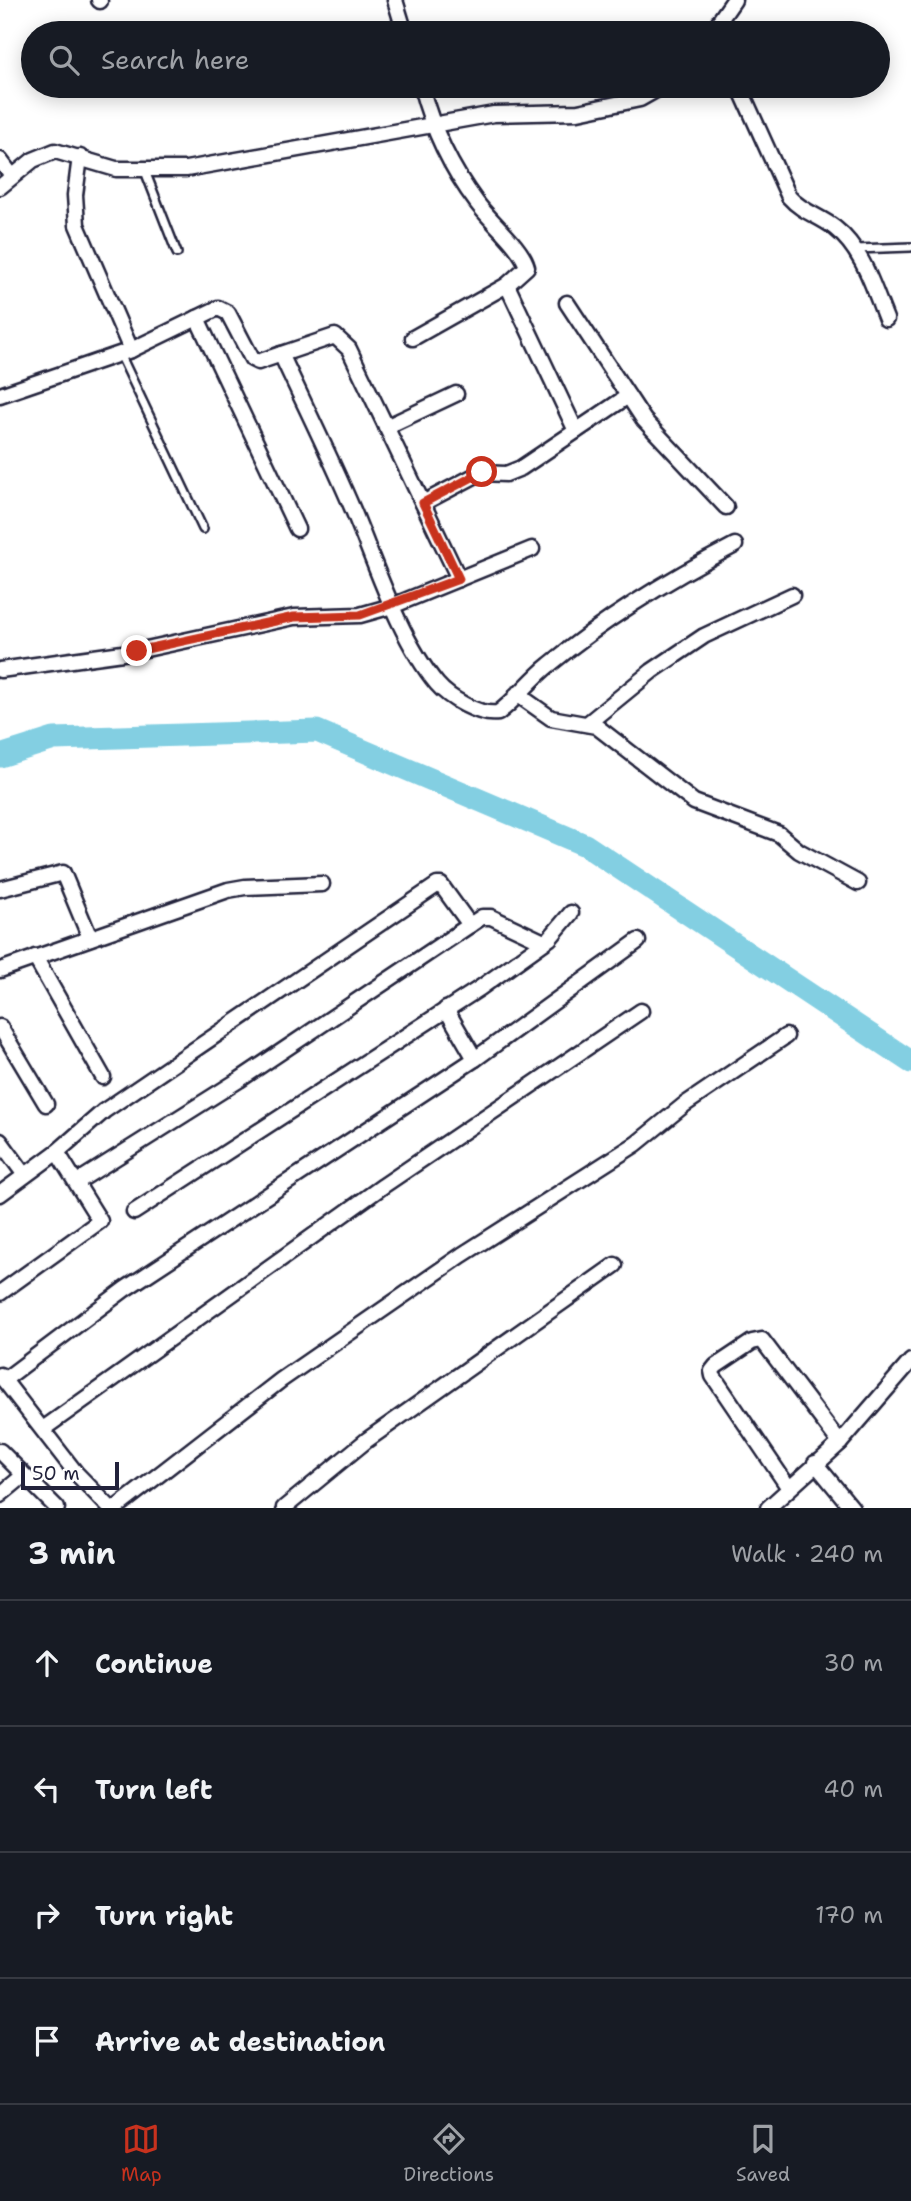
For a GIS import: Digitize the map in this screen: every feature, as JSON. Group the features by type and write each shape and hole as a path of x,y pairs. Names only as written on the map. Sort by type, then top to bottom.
{"street":[{"path":"395,0 401,21"},
{"path":"719,21 734,0"},
{"path":"413,338 507,285 524,273 525,261 476,202 431,124 424,98"},
{"path":"0,187 47,153 67,152 116,169 186,169 431,124 505,113 578,112 642,98"},
{"path":"744,98 789,197 802,209 832,226 855,250 886,319"},
{"path":"80,157 75,195 77,225 125,352"},
{"path":"0,160 12,176"},
{"path":"507,285 576,431"},
{"path":"567,303 657,436 726,507"},
{"path":"0,395 125,352 214,310 224,309 252,359 260,362 329,336 340,338 349,349 459,579"},
{"path":"197,318 297,529"},
{"path":"281,354 352,507 391,606 429,672 451,697 495,714 501,712 551,663 638,600 735,545"},
{"path":"386,427 456,394"},
{"path":"423,503 480,473 513,472 628,396"},
{"path":"0,670 137,651 294,617 352,616 391,606 532,549"},
{"path":"587,724 652,671 704,636 792,595"},
{"path":"517,694 551,718 600,728 694,802 779,834 799,850 858,883"},
{"path":"0,889 62,873 90,938"},
{"path":"0,970 228,890 322,884"},
{"path":"0,1194 57,1152 104,1111 437,885 441,885 470,925"},
{"path":"134,1212 544,942 571,913"},
{"path":"76,1182 239,1080 470,925 488,916 544,942"},
{"path":"110,1508 76,1473 2,1377 125,1289 475,1059 638,941"},
{"path":"35,957 103,1077"},
{"path":"446,1009 475,1059"},
{"path":"43,1430 383,1186 641,1011"},
{"path":"0,1027 46,1104"},
{"path":"116,1508 281,1380 462,1255 636,1144 684,1105 786,1036"},
{"path":"0,1141 25,1175"},
{"path":"0,1293 100,1223 57,1152"},
{"path":"284,1508 367,1440 615,1265"},
{"path":"789,1488 713,1376 712,1371 716,1366 752,1342 762,1340 840,1443"},
{"path":"768,1508 840,1443 911,1361"},
{"path":"0,1451 57,1508"},
{"path":"815,1463 852,1508"},
{"path":"0,1495 23,1476"}],"lane":[{"path":"145,171 177,253"},
{"path":"855,250 911,247"},
{"path":"125,352 203,529"}],"waterway":[{"path":"0,756 54,739 317,731 585,845 911,1062"}],"route":[{"path":"137,651 294,617 360,615 391,606 459,579 423,503 482,472"}]}
